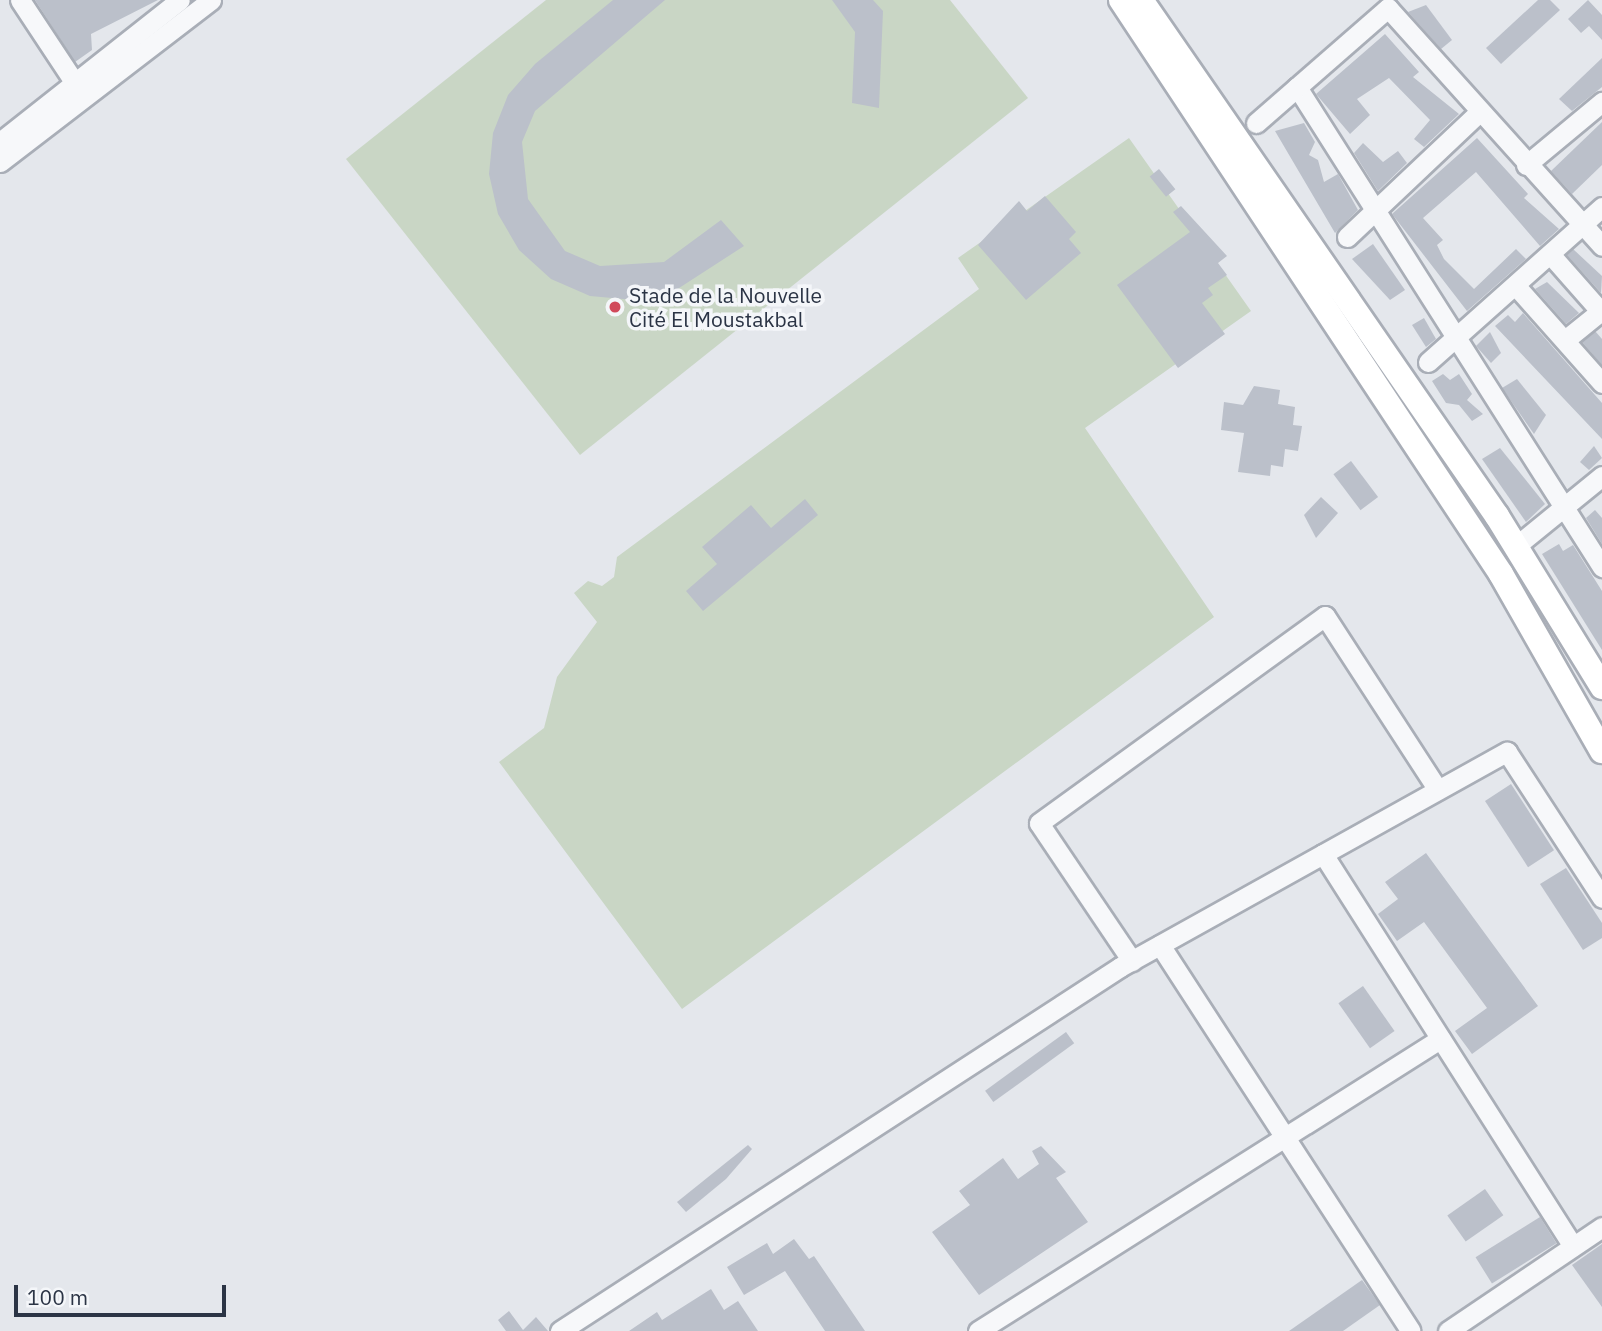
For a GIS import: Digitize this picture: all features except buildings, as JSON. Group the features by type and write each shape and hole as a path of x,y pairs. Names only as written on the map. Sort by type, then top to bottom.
{"main road":[{"path":"1121,0 1191,86 1516,546 1602,687"},
{"path":"1141,0 1191,86 1502,574 1600,743"}],"street":[{"path":"20,0 75,83"},
{"path":"0,142 180,0"},
{"path":"0,162 211,0"},
{"path":"1256,123 1394,4 1478,114 1602,246"},
{"path":"1297,87 1602,567"},
{"path":"1525,165 1602,102"},
{"path":"1347,237 1478,114"},
{"path":"1428,362 1602,207"},
{"path":"1550,254 1601,311 1565,340"},
{"path":"1516,285 1602,383"},
{"path":"1516,546 1565,509 1602,476"},
{"path":"1132,961 1040,823 1325,616 1438,790"},
{"path":"560,1331 1132,961 1507,752 1602,898"},
{"path":"1324,854 1573,1246"},
{"path":"1160,945 1411,1331"},
{"path":"978,1331 1440,1039"},
{"path":"1448,1331 1602,1227"}],"green space":[{"name":"Stade de la Nouvelle Cité El Moustakbal","path":"546,0 950,0 1028,98 580,455 346,159"},
{"path":"1129,138 1251,311 1085,428 1214,617 682,1009 499,762 544,728 557,677 597,622 574,593 588,581 602,586 614,577 617,557 979,289 958,258"}],"place":[{"name":"Stade de la Nouvelle Cité El Moustakbal","path":"615,307"}]}
